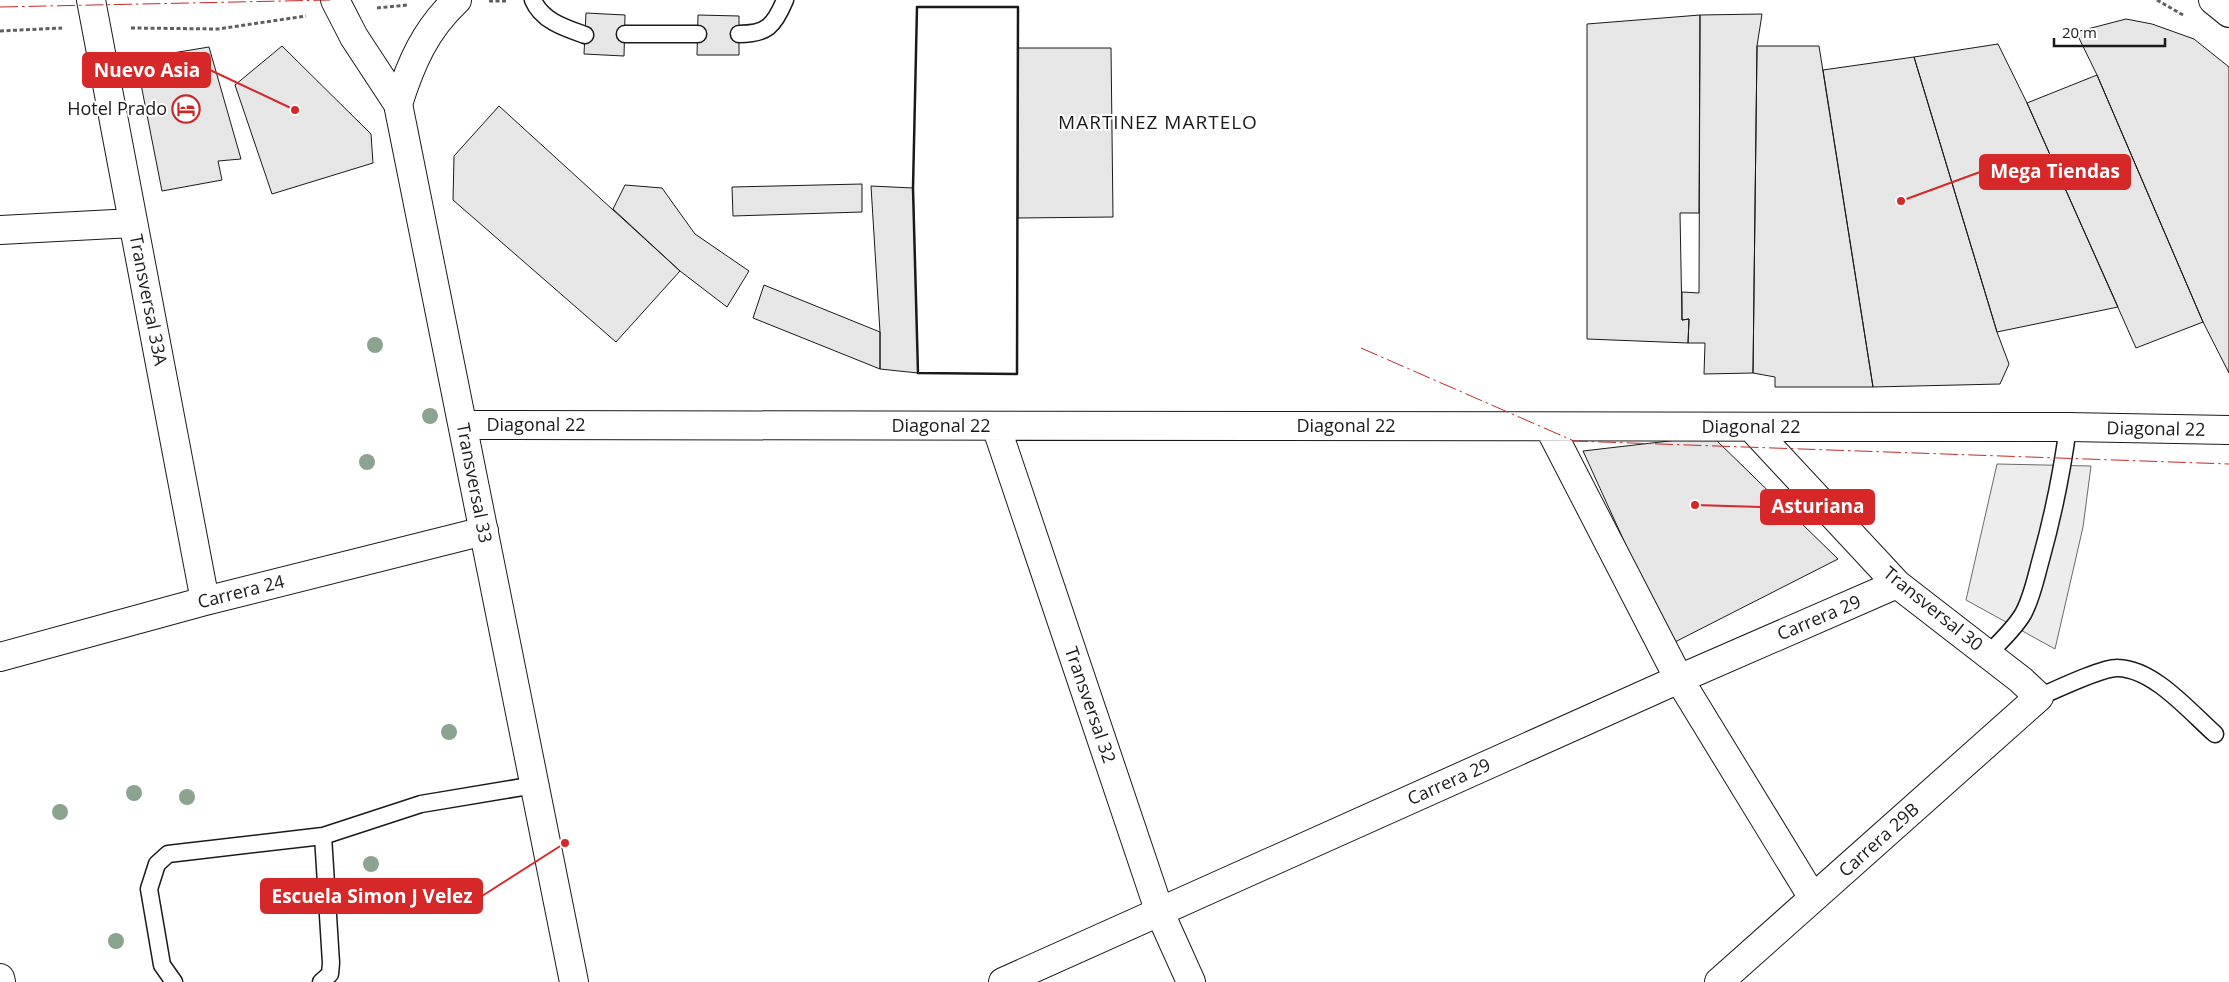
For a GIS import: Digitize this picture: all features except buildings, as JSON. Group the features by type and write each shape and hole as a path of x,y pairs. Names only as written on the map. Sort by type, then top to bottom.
{"street":[{"name":"Transversal 33A","path":"90,0 205,601"},
{"path":"2213,0 2229,13"},
{"path":"398,104 410,66 430,31 457,1"},
{"name":"Transversal 33","path":"338,6 354,37 398,104 574,982"},
{"path":"0,230 133,223"},
{"name":"Diagonal 22","path":"462,425 1751,427 2229,430"},
{"name":"Transversal 32","path":"996,426 1160,912 1191,982"},
{"path":"1549,427 1679,679 1813,898"},
{"name":"Transversal 30","path":"1751,427 1897,584 2021,680 2039,697"},
{"name":"Carrera 24","path":"0,657 205,601 484,531"},
{"name":"Carrera 29","path":"1002,982 1679,679 1897,584"},
{"name":"Carrera 29B","path":"1719,982 2039,697"}],"lane":[{"path":"533,0 537,9 558,26 585,35"},
{"path":"739,34 756,34 770,27 785,0"},
{"path":"625,34 698,34"},
{"path":"1988,654 2014,627 2024,613 2050,528 2063,465 2068,428"},
{"path":"2039,697 2072,682 2116,667 2135,671 2158,682 2215,734"},
{"path":"174,982 162,965 149,888 157,864 168,854 323,836 421,804 535,785"},
{"path":"321,982 330,974 331,963 323,836"}],"path":[{"path":"0,31 95,27 218,29 338,6 533,0"}],"shaded area":[{"path":"1997,464 2091,466 2083,527 2055,649 1966,600"}],"wall":[{"path":"917,7 1018,7 1017,374 918,373 913,188 917,7"}],"power":[{"path":"0,7 330,0"},
{"path":"1361,348 1574,441 2229,464"}],"place":[{"name":"Hotel Prado","path":"186,109"},
{"name":"Nuevo Asia","path":"295,110"},
{"name":"Mega Tiendas","path":"1901,201"},
{"name":"Asturiana","path":"1695,505"},
{"name":"Escuela Simon J Velez","path":"565,843"}],"district":[{"name":"MARTINEZ MARTELO","path":"1158,122"}]}
